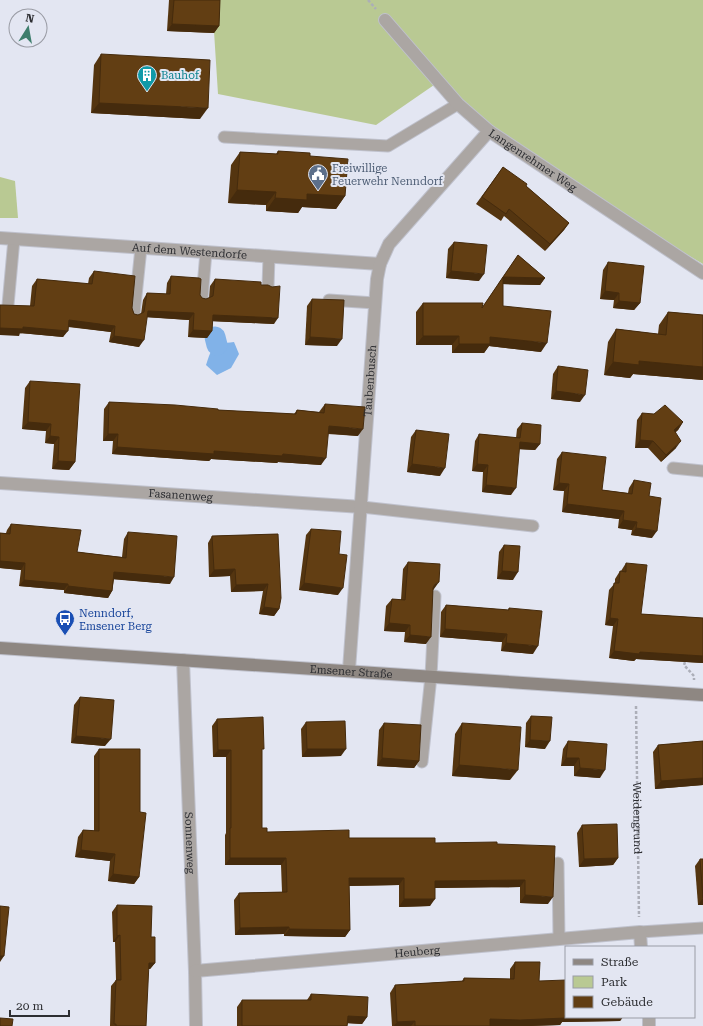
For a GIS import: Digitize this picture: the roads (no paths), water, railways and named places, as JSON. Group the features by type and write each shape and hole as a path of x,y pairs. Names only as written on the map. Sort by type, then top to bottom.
{"street":[{"name":"Langenrehmer Weg","path":"385,20 458,104 489,131 703,273"},
{"name":"Taubenbusch","path":"349,670 362,507 375,303 380,264 389,244 489,131"},
{"name":"Auf dem Westendorfe","path":"0,238 380,264"},
{"name":"Fasanenweg","path":"0,483 362,507"},
{"name":"Emsener Straße","path":"0,648 349,670 703,695"},
{"name":"Sonnenweg","path":"183,660 196,1026"},
{"name":"Heuberg","path":"195,971 640,932"},
{"path":"640,932 641,946"}],"lane":[{"path":"224,137 388,146 458,104"},
{"path":"8,305 14,239"},
{"path":"134,316 141,248"},
{"path":"202,299 206,252"},
{"path":"268,287 269,256"},
{"path":"322,299 375,303"},
{"path":"673,468 703,470"},
{"path":"362,507 533,526"},
{"path":"422,762 431,676 435,596"},
{"path":"558,863 559,939"},
{"path":"640,932 703,928"}],"water":[{"path":"234,342 239,354 231,368 217,375 206,365 212,350 217,345"}],"waterway":[{"path":"215,337 217,345"}],"place":[{"name":"Bauhof","path":"147,92"},
{"name":"Freiwillige Feuerwehr Nenndorf","path":"318,191"},
{"name":"Nenndorf, Emsener Berg","path":"65,636"}]}
